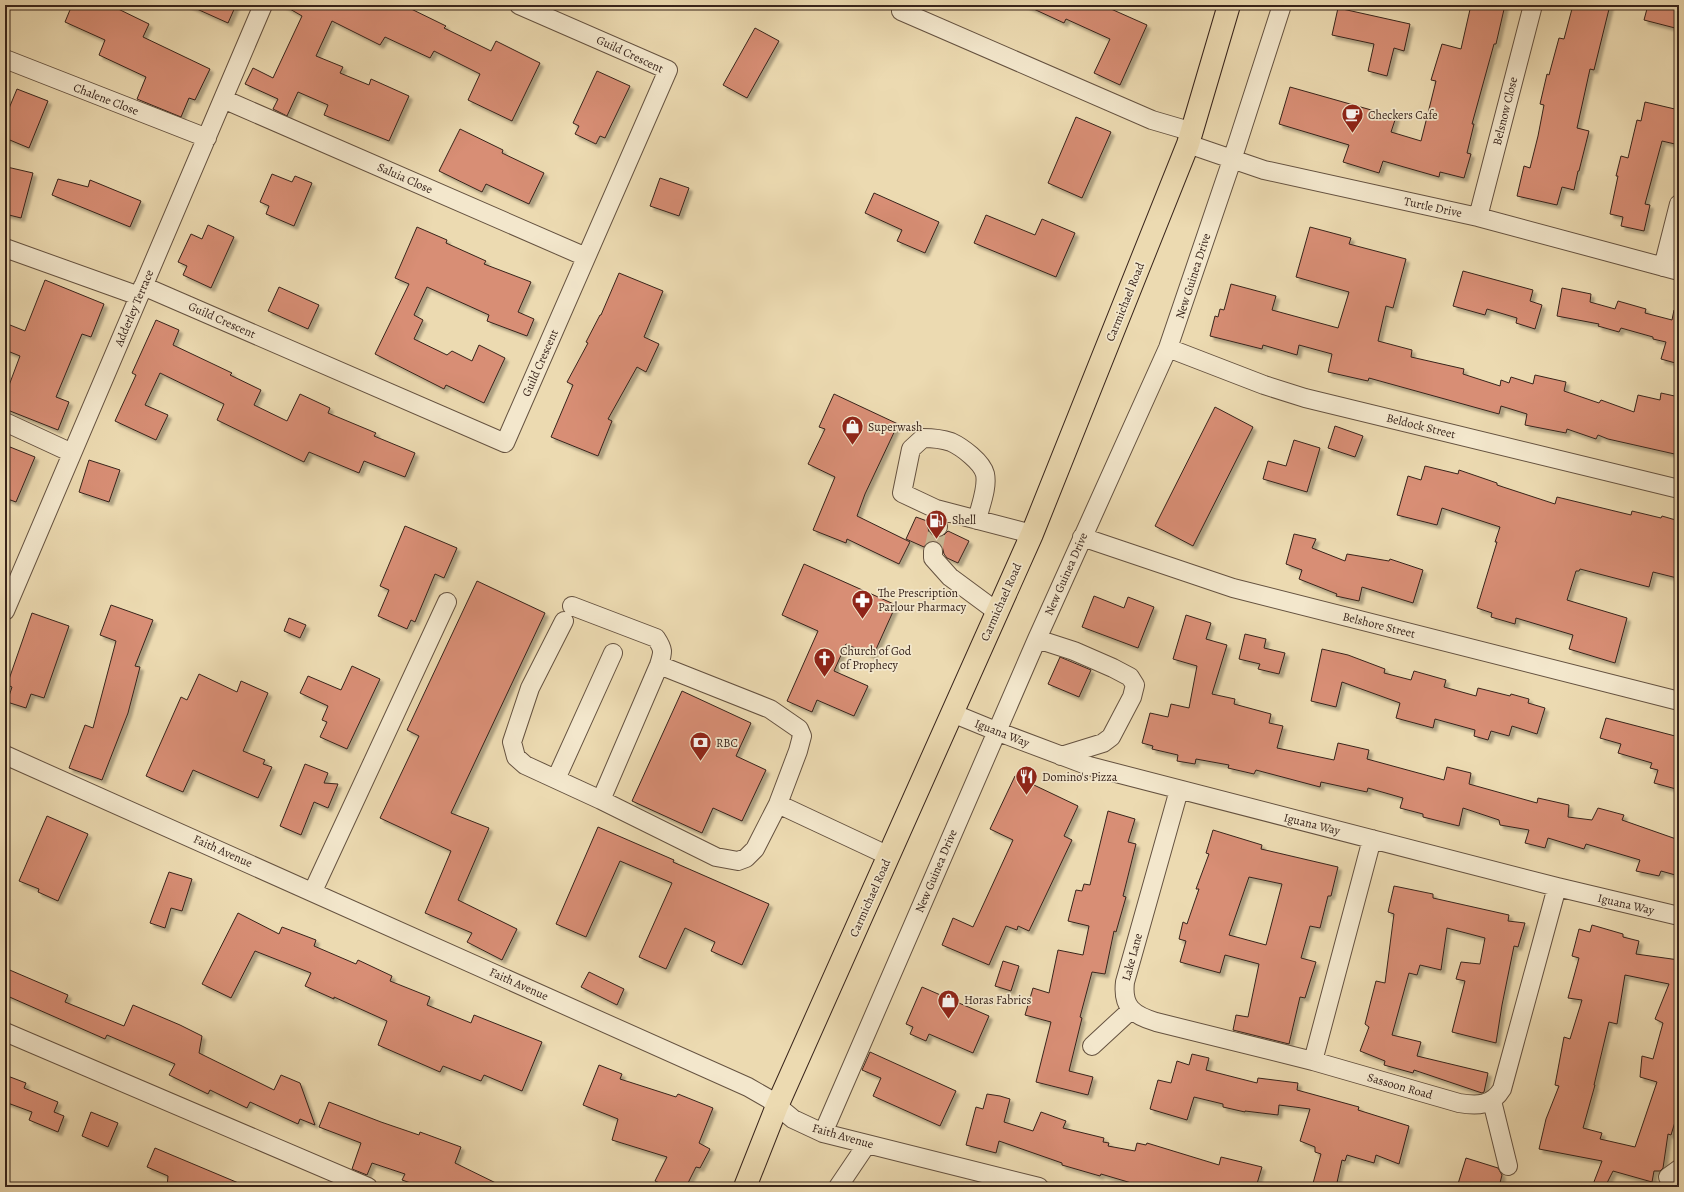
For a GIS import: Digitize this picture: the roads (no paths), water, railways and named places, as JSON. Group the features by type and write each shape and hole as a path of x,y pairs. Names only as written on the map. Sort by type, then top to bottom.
{"main road":[{"name":"Carmichael Road","path":"745,1187 777,1106 889,856 996,611 1032,534 1190,138 1229,5"}],"street":[{"name":"Adderley Terrace","path":"5,611 263,5"},
{"name":"Guild Crescent","path":"141,291 505,443 668,70 519,5"},
{"name":"New Guinea Drive","path":"823,1133 996,731 1082,536 1168,348 1232,160 1282,5"},
{"name":"Belsnow Close","path":"1478,217 1533,5"},
{"name":"Turtle Drive","path":"901,11 1152,120 1232,160 1297,179 1478,217 1671,269"},
{"name":"Chalene Close","path":"5,59 207,138"},
{"name":"Saluia Close","path":"223,99 586,257"},
{"path":"1671,269 1679,204"},
{"path":"5,248 141,291"},
{"name":"Beldock Street","path":"1168,348 1264,385 1305,398 1679,489"},
{"path":"5,422 72,453"},
{"path":"977,520 985,485 985,473 975,458 952,442 933,438 923,438 911,449 902,493 936,509 977,520 1032,534"},
{"path":"936,509 938,527"},
{"name":"Belshore Street","path":"1082,536 1233,588 1679,701"},
{"path":"933,551 933,558 950,576 996,611"},
{"path":"313,891 447,602"},
{"path":"601,800 659,665 663,654 663,647 656,638 568,614 530,688 512,742 516,757 525,765 601,800 716,858 738,861 746,858 755,849 778,804 798,751 802,736 799,729 770,709 659,665"},
{"path":"1037,639 1074,651 1113,668 1130,677 1135,685 1132,697 1111,737 1103,743 1061,756"},
{"path":"556,779 614,653"},
{"name":"Iguana Way","path":"952,713 1089,766 1557,887 1679,916"},
{"name":"Faith Avenue","path":"5,755 313,891 748,1087 777,1106 793,1119 823,1133 1032,1186"},
{"name":"Lake Lane","path":"1131,1010 1125,1000 1125,982 1178,790"},
{"path":"778,804 889,856"},
{"path":"1092,1046 1131,1010 1139,1016 1151,1020 1313,1061 1372,839"},
{"path":"1508,1166 1492,1101 1502,1089 1557,887"},
{"path":"5,1032 368,1187"},
{"name":"Sassoon Road","path":"1313,1061 1459,1103 1480,1105 1492,1101"},
{"path":"838,1187 867,1144"}],"tunnel":[{"path":"933,551 938,527"}],"place":[{"name":"Checkers Cafe","path":"1352,134"},
{"name":"Superwash","path":"852,446"},
{"name":"Shell","path":"937,540"},
{"name":"The Prescription Parlour Pharmacy","path":"862,620"},
{"name":"Church of God of Prophecy","path":"824,678"},
{"name":"RBC","path":"700,762"},
{"name":"Domino's Pizza","path":"1027,796"},
{"name":"Horas Fabrics","path":"948,1020"}]}
